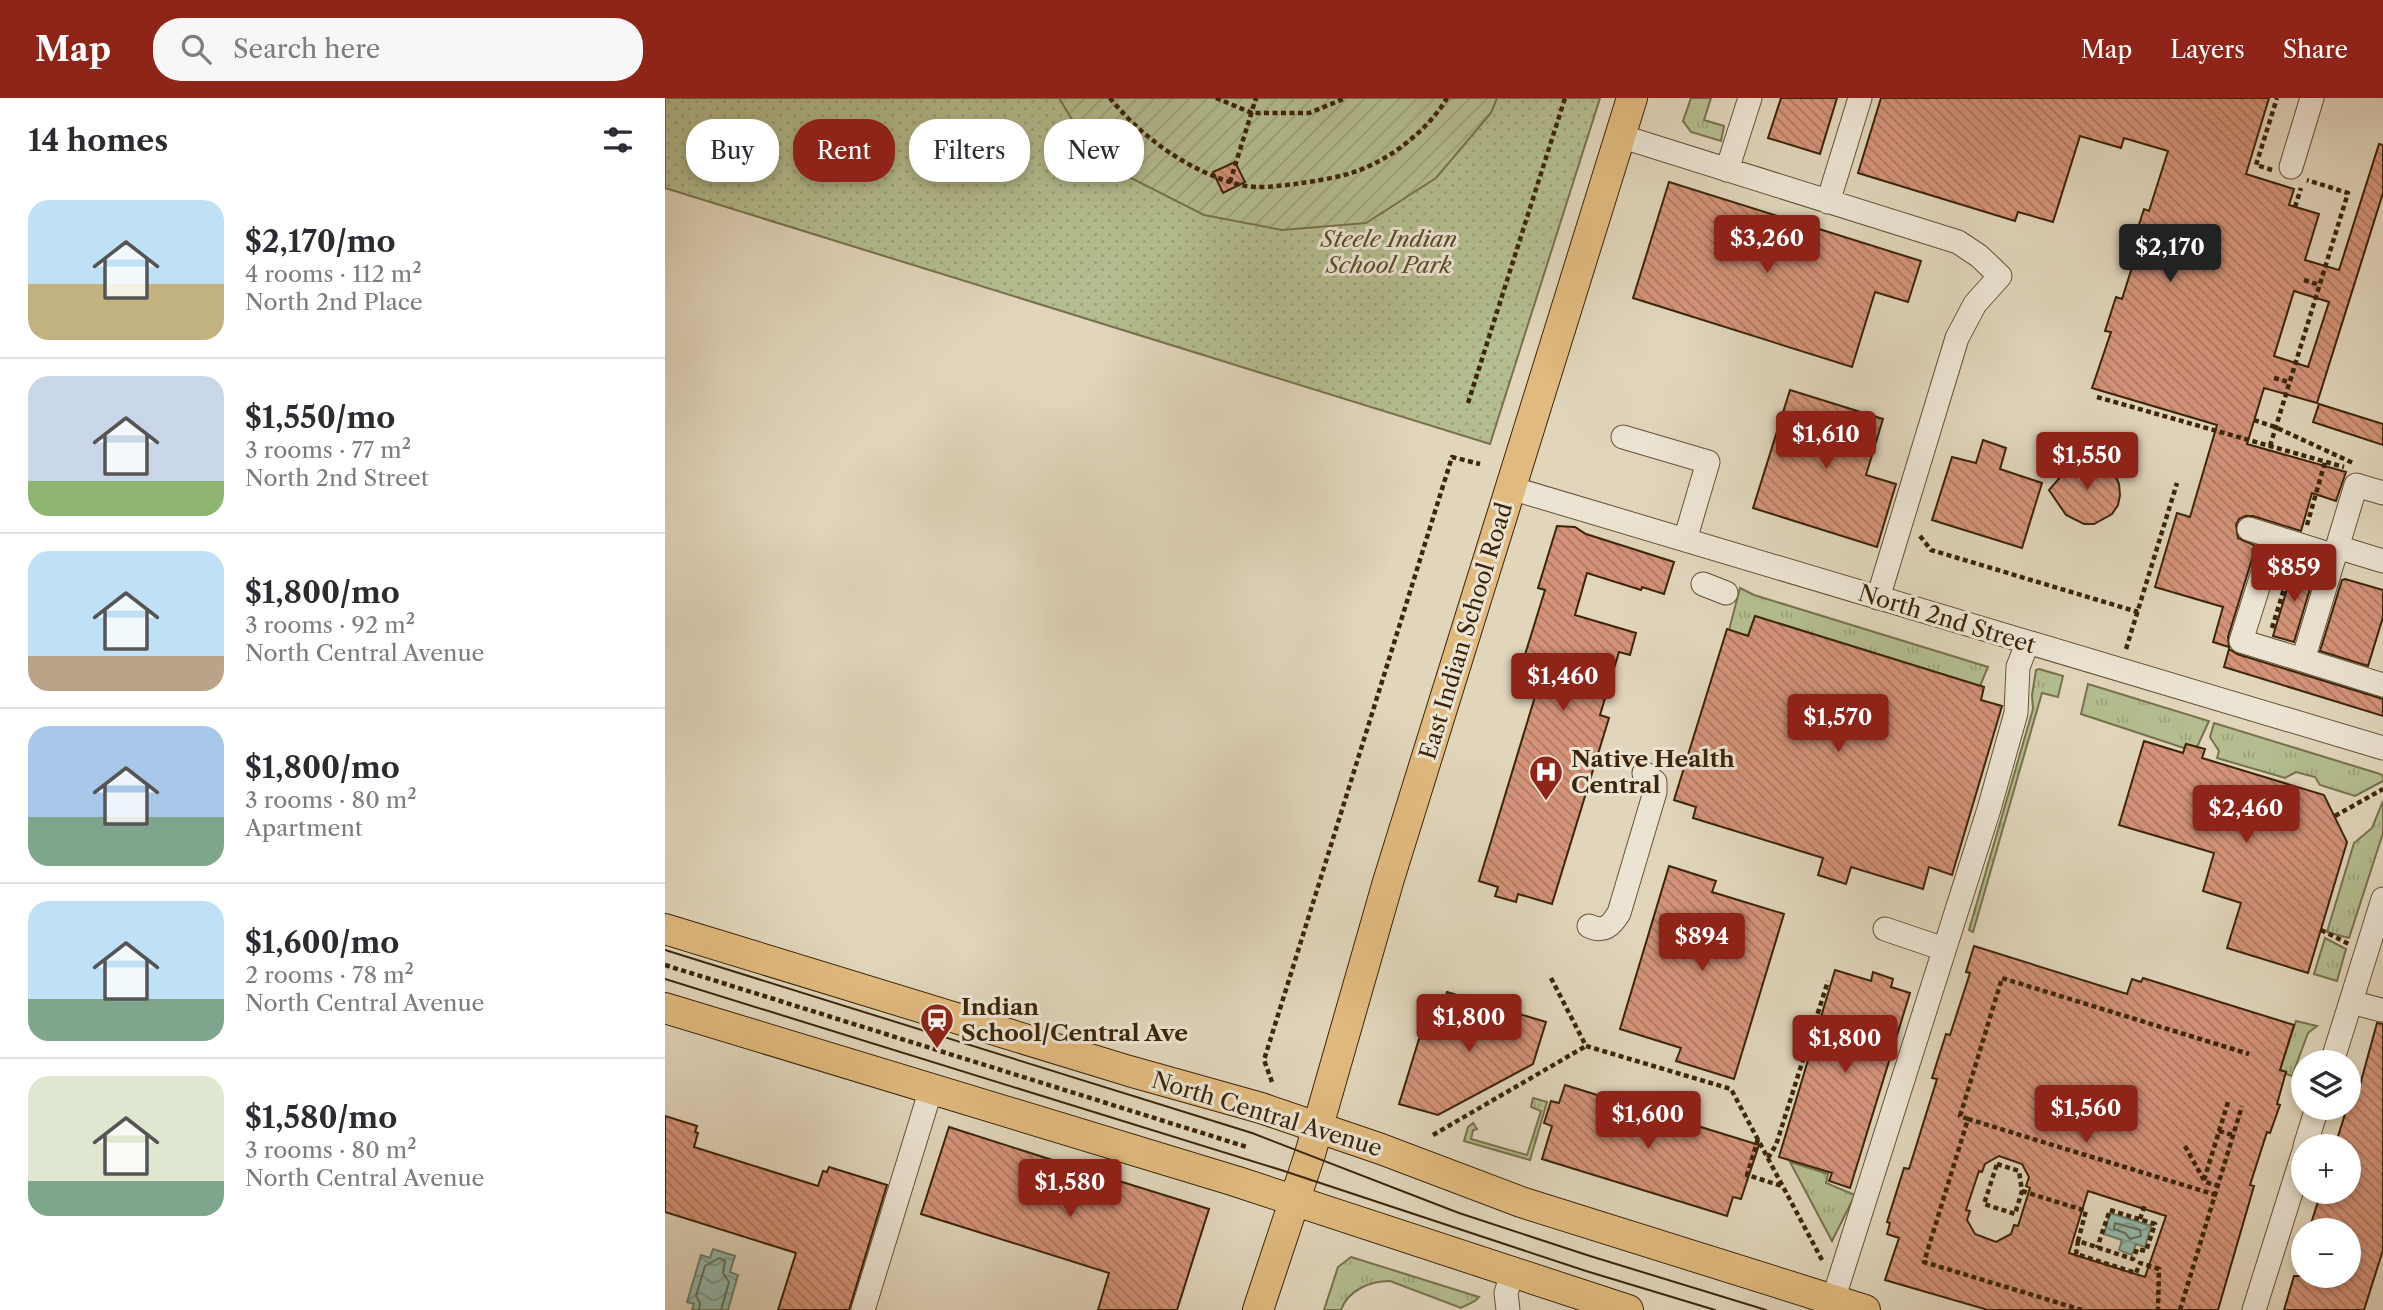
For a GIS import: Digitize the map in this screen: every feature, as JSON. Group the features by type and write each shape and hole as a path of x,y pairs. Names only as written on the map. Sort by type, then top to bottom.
{"main road":[{"name":"East Indian School Road","path":"1258,1310 1318,1128 1388,882 1632,98"},
{"name":"North Central Avenue","path":"665,929 1129,1071 1261,1108 1521,1202 1864,1310"},
{"path":"665,1008 1293,1201 1617,1308"}],"street":[{"path":"1727,170 1750,98"},
{"path":"1828,202 1860,98"},
{"path":"2285,169 2312,98"},
{"path":"1620,136 1958,243 1979,256 2000,276 1968,315 1957,338 1878,598"},
{"path":"1623,438 1708,462 1685,540"},
{"path":"2303,660 2336,551 2350,477 2383,493"},
{"name":"North 2nd Street","path":"1511,488 2383,748"},
{"path":"2249,529 2383,561"},
{"path":"2274,537 2241,641 2383,685"},
{"path":"1703,584 1725,593"},
{"path":"1833,1300 1944,948 1999,745 2018,698 2018,667 2027,644"},
{"path":"1589,926 1605,929 1619,913 1655,792 1655,782 1644,773"},
{"path":"2336,1050 2383,900"},
{"path":"1885,929 1944,948"},
{"path":"2351,1002 2381,1010"},
{"path":"863,1310 931,1089"},
{"path":"2255,1310 2291,1193"},
{"path":"1508,1310 1506,1293 1512,1273"}],"path":[{"path":"1110,98 1125,117 1173,154 1212,176 1245,186 1280,186 1359,171 1405,145 1438,113 1447,98"},
{"path":"1216,98 1252,113 1309,113 1346,98"},
{"path":"1230,182 1256,98"},
{"path":"1468,403 1565,98"},
{"path":"2277,98 2256,165 2285,169"},
{"path":"2270,446 2348,193 2304,179 2295,207"},
{"path":"2304,281 2320,285"},
{"path":"2274,378 2290,382"},
{"path":"2097,397 2270,446 2350,477 2362,467 2254,420"},
{"path":"1272,1082 1264,1060 1452,457 1480,464"},
{"path":"2126,649 2177,482"},
{"path":"1919,534 1931,550 2138,612"},
{"path":"2335,816 2383,789"},
{"path":"2321,929 2351,945"},
{"path":"665,965 1247,1147"},
{"path":"1551,978 1585,1046"},
{"path":"2215,1188 1960,1116 2002,978 2249,1054"},
{"path":"1768,1157 1776,1145 1828,981"},
{"path":"1433,1135 1585,1046 1731,1089 1826,1267"},
{"path":"2204,1180 2228,1102"},
{"path":"2181,1310 2215,1188 2242,1106"},
{"path":"1968,1119 1924,1262 2082,1310"},
{"path":"2219,1131 2233,1135"},
{"path":"1758,1139 1747,1175 1783,1186"},
{"path":"2185,1146 2204,1180 2215,1188"},
{"path":"1997,1164 2019,1171 2022,1191 2015,1214 1984,1204 1997,1164"},
{"path":"2022,1191 2086,1211 2077,1254 2136,1273 2140,1263 2159,1269 2158,1310"},
{"path":"2140,1219 2145,1204"},
{"path":"2078,1241 2097,1248 2133,1259 2137,1249 2146,1251 2155,1224 2110,1210 2097,1248"}],"green space":[{"name":"Steele Indian School Park","path":"665,98 1600,98 1490,444 665,188"},
{"path":"1059,98 1497,98 1491,113 1436,178 1366,223 1282,230 1204,215 1139,182 1144,182 1144,119 1071,118"},
{"path":"1691,98 1711,98 1704,120 1724,126 1721,141 1691,132 1683,121"},
{"path":"1740,588 1754,595 1988,667 1980,686 1755,616 1748,636 1729,630"},
{"path":"2036,670 2063,676 2058,697 2042,693 1973,932 1969,930 2033,709 2032,695"},
{"path":"2088,684 2209,721 2197,747 2186,744 2184,748 2081,714"},
{"path":"2214,723 2380,774 2383,781 2355,796 2320,785 2315,777 2296,772 2285,778 2217,758 2219,751 2210,737"},
{"path":"2383,801 2383,833 2349,938 2327,932 2354,843 2372,828"},
{"path":"2325,938 2346,949 2337,981 2314,974"},
{"path":"2296,1021 2317,1026 2308,1033 2302,1050 2291,1050 2291,1076 2280,1070"},
{"path":"1533,1098 1547,1102 1530,1160 1464,1141 1468,1127 1473,1123 1477,1129 1473,1130 1471,1139 1527,1155 1541,1111 1531,1107"},
{"path":"1790,1162 1828,1174 1826,1183 1855,1195 1832,1241"},
{"path":"1351,1257 1479,1297 1461,1308 1390,1281 1382,1281 1354,1292 1341,1310 1324,1310 1338,1267"}],"water":[{"path":"2110,1213 2151,1226 2145,1247 2136,1244 2132,1255 2119,1250 2122,1240 2104,1234"},
{"path":"713,1249 735,1256 730,1272 738,1275 728,1310 692,1310 694,1304 687,1302 701,1255 710,1258"}],"building":[{"path":"1781,98 1837,98 1820,154 1768,138"},
{"path":"1881,98 2269,98 2246,174 2294,189 2289,205 2319,214 2305,260 2339,270 2379,144 2383,145 2383,193 2317,403 2264,388 2247,444 2346,472 2336,501 2312,493 2301,531 2253,516 2239,519 2236,525 2238,538 2256,546 2228,637 2229,647 2213,642 2223,607 2155,587 2177,513 2190,517 2217,425 2092,388 2111,332 2105,331 2116,297 2122,299 2139,245 2133,243 2144,209 2149,211 2168,151 2124,138 2121,148 2080,136 2053,222 2018,212 2015,221 1858,173","holes":["2294,291 2329,302 2308,367 2274,356"]},
{"path":"1235,162 1245,182 1223,193 1213,172"},
{"path":"1669,182 1921,261 1908,302 1875,292 1852,367 1633,298"},
{"path":"1790,390 1883,419 1866,475 1896,484 1877,547 1753,508"},
{"path":"2319,404 2383,424 2383,445 2313,422"},
{"path":"1983,440 2006,448 2000,469 2042,483 2022,548 1932,520 1952,457 1976,463"},
{"path":"2088,460 2108,467 2119,484 2118,505 2112,514 2094,524 2084,524 2066,515 2049,490 2068,468 2077,462"},
{"path":"1557,526 1575,527 1586,534 1674,562 1664,594 1642,587 1641,590 1587,573 1575,615 1636,633 1630,655 1619,652 1600,715 1609,718 1552,904 1518,894 1516,902 1495,896 1498,887 1479,881 1544,667 1523,661 1545,590 1538,588"},
{"path":"2294,566 2315,572 2294,642 2273,636"},
{"path":"2342,580 2383,590 2383,617 2368,666 2320,651"},
{"path":"1755,616 1984,687 1981,700 2002,706 1952,875 1929,867 1923,889 1851,867 1846,884 1818,875 1823,858 1693,818 1696,807 1674,800 1727,629 1748,636"},
{"path":"2229,649 2237,654 2383,699 2383,716 2224,667"},
{"path":"2144,741 2183,753 2186,744 2205,749 2202,758 2324,795 2347,842 2308,973 2227,948 2241,903 2203,891 2214,853 2119,825"},
{"path":"1669,866 1716,881 1712,892 1784,914 1734,1079 1676,1061 1681,1048 1620,1029"},
{"path":"1974,946 2127,994 2132,979 2141,982 2143,978 2294,1025 2280,1070 2286,1072 2277,1104 2280,1105 2270,1133 2267,1132 2250,1185 2254,1186 2218,1310 1988,1310 1885,1280 1899,1238 1887,1234 1890,1223 1887,1222 1904,1168 1909,1169 1937,1079 1932,1078 1946,1034 1950,1035 1970,973 1966,972","holes":["1999,1156 2022,1164 2029,1177 2026,1186 2030,1188 2018,1226 2014,1225 2011,1234 1996,1242 1975,1234 1967,1220 1970,1211 1966,1210 1979,1171 1982,1172 1985,1164","2088,1191 2166,1216 2145,1277 2069,1253"]},
{"path":"1835,970 1871,981 1873,972 1893,979 1891,987 1910,993 1850,1188 1829,1181 1832,1173 1779,1157"},
{"path":"1447,992 1546,1022 1533,1064 1438,1115 1399,1104 1419,1039 1434,1032"},
{"path":"2377,1023 2383,1024 2383,1250 2364,1310 2284,1310 2291,1286 2361,1288 2361,1218 2313,1218 2317,1204 2361,1204 2361,1134 2339,1134 2343,1120 2361,1120 2361,1081"},
{"path":"1565,1085 1759,1145 1741,1199 1733,1197 1727,1216 1542,1159 1552,1126 1544,1123 1551,1101 1559,1103"},
{"path":"665,1116 697,1126 694,1147 818,1186 823,1171 827,1172 829,1167 887,1185 849,1310 778,1310 796,1253 665,1212"},
{"path":"949,1127 1071,1166 1066,1180 1114,1195 1119,1181 1209,1209 1177,1310 1098,1310 1109,1273 921,1214"}],"tram line":[{"path":"665,950 1252,1133 1459,1213 1766,1310"},
{"path":"665,979 1281,1170 1586,1271 1715,1310"}],"place":[{"name":"Native Health Central","path":"1546,802"},
{"name":"Indian School/Central Ave","path":"937,1050"}]}
